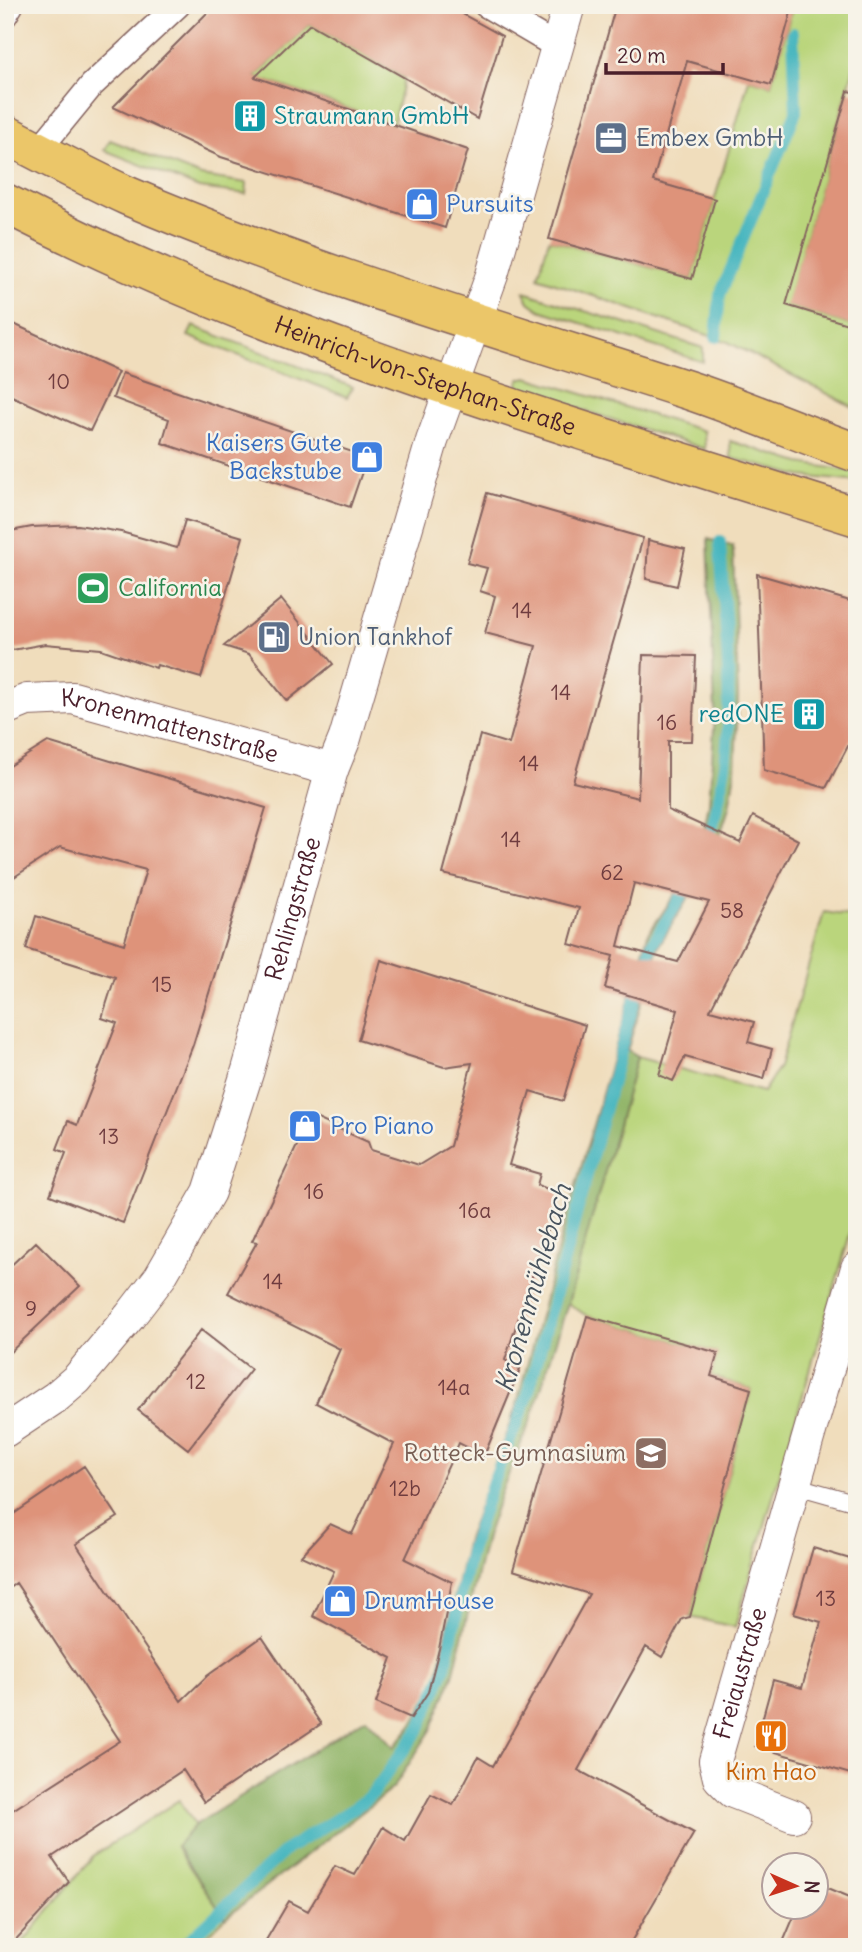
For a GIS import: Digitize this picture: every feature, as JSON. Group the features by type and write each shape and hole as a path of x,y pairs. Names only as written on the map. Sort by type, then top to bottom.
{"main road":[{"path":"22,143 127,195 221,234 318,270 692,391 857,453"},
{"name":"Heinrich-von-Stephan-Straße","path":"5,203 79,239 284,329 540,418 857,517"}],"street":[{"path":"5,15 11,5"},
{"path":"22,143 70,110 92,85 178,5"},
{"path":"486,5 556,46"},
{"path":"476,322 492,275 569,5"},
{"name":"Rehlingstraße","path":"5,1431 56,1397 77,1379 160,1277 208,1192 248,1070 332,770 345,738 432,441 476,322"},
{"name":"Kronenmattenstraße","path":"5,709 27,700 73,698 332,770"},
{"name":"Freiaustraße","path":"794,1816 733,1792 719,1778 715,1761 857,1268"}],"lane":[{"path":"793,1485 857,1503"}],"green space":[{"path":"793,5 857,5 855,64 787,305 857,327 857,409 728,342 538,277 549,239 692,279 749,79 771,85"},
{"path":"310,24 404,78 393,124 255,77"},
{"path":"110,140 201,176 247,183 246,194 199,188 104,150"},
{"path":"524,292 703,348 703,362 540,310 529,302"},
{"path":"193,326 353,387 347,397 188,336"},
{"path":"527,377 704,431 705,449 523,391 518,386 519,379"},
{"path":"730,441 800,463 857,472 857,482 800,476 731,458"},
{"path":"708,539 733,546 738,696 735,771 729,808 712,859 658,947 627,1051 637,1057 568,1303 532,1417 486,1537 453,1676 431,1730 393,1788 225,1918 176,1846 195,1825 366,1718 394,1747 412,1725 436,1682 467,1539 516,1407 561,1237 648,934 691,871 701,844 709,804 715,713"},
{"path":"824,912 857,917 857,1210 735,1627 690,1617 751,1389 711,1376 717,1353 587,1316 568,1303 637,1057 763,1092 779,1067"},
{"path":"179,1800 195,1825 176,1847 225,1918 195,1947 19,1947 93,1856"}],"building":[{"name":"Straumann GmbH","path":"215,5 446,5 502,36 477,119 310,24 255,77 468,150 445,228 221,157 113,107"},
{"path":"616,5 793,5 771,85 687,61 653,181 715,199 692,279 549,239"},
{"path":"848,91 857,93 857,327 786,305"},
{"path":"5,320 118,372 90,431 5,393"},
{"path":"122,373 367,457 350,507 162,443 169,419 113,398"},
{"path":"487,493 643,538 573,782 638,798 643,655 696,656 692,741 668,741 668,810 740,843 753,816 798,840 710,1010 754,1022 748,1042 772,1049 764,1079 685,1057 673,1081 659,1075 678,1010 605,988 613,956 569,944 579,908 443,874 480,735 509,744 536,646 485,633 495,596 480,591 487,568 467,563","holes":["634,883 709,902 678,962 618,946"]},
{"name":"California","path":"185,520 243,537 201,678 157,665 156,668 101,649 45,644 12,650 5,623 5,532 32,527 78,525 121,532 177,548"},
{"path":"648,540 685,549 677,586 646,579"},
{"name":"redONE","path":"757,574 857,603 857,729 826,788 764,770"},
{"path":"281,599 333,664 287,701 249,654 224,646"},
{"path":"48,742 266,808 193,1045 123,1223 50,1195 66,1153 57,1149 68,1121 77,1125 117,1023 102,1018 115,977 26,949 36,916 124,944 146,870 60,847 5,883 5,769"},
{"path":"381,960 585,1025 563,1101 530,1091 509,1165 540,1174 537,1185 559,1193 505,1360 520,1369 484,1456 459,1443 405,1559 452,1582 428,1692 411,1718 376,1703 392,1658 313,1616 334,1571 301,1556 330,1524 352,1534 394,1444 316,1403 340,1349 228,1293 257,1242 252,1241 311,1116 368,1142 371,1150 419,1165 450,1146 472,1063 444,1067 358,1040"},
{"path":"36,1242 80,1286 5,1357 5,1271"},
{"path":"587,1316 718,1353 711,1376 751,1389 690,1617 682,1619 662,1657 646,1647 578,1770 694,1833 628,1947 262,1947 289,1901 308,1911 335,1866 355,1875 383,1827 405,1841 431,1794 453,1805 478,1757 493,1766 589,1594 513,1570"},
{"path":"201,1330 251,1369 188,1449 138,1410"},
{"path":"84,1466 118,1517 76,1544 181,1701 207,1676 262,1637 321,1724 204,1802 183,1770 52,1857 69,1882 9,1947 5,1947 5,1815 120,1741 16,1583 5,1591 5,1520"},
{"path":"813,1548 857,1561 857,1776 755,1746 773,1680 802,1688 821,1622 794,1614"},
{"path":"830,1889 857,1900 857,1947 781,1947 792,1920 830,1920"}],"waterway":[{"name":"Kronenmühlebach","path":"716,337 720,295 796,112 793,33"},
{"name":"Kronenmühlebach","path":"708,844 722,785 728,737 727,653 720,542"},
{"name":"Kronenmühlebach","path":"182,1947 287,1849 356,1807 372,1794 420,1728 445,1669 470,1551 492,1484 527,1398 627,1026 652,944 690,882"}],"place":[{"name":"Straumann GmbH","path":"250,116"},
{"name":"Embex GmbH","path":"611,138"},
{"name":"Pursuits","path":"422,204"},
{"name":"Kaisers Gute Backstube","path":"367,457"},
{"name":"California","path":"93,588"},
{"name":"Union Tankhof","path":"274,637"},
{"name":"redONE","path":"809,714"},
{"name":"Pro Piano","path":"305,1126"},
{"name":"Rotteck-Gymnasium","path":"651,1453"},
{"name":"DrumHouse","path":"340,1601"},
{"name":"Kim Hao","path":"771,1736"}]}
